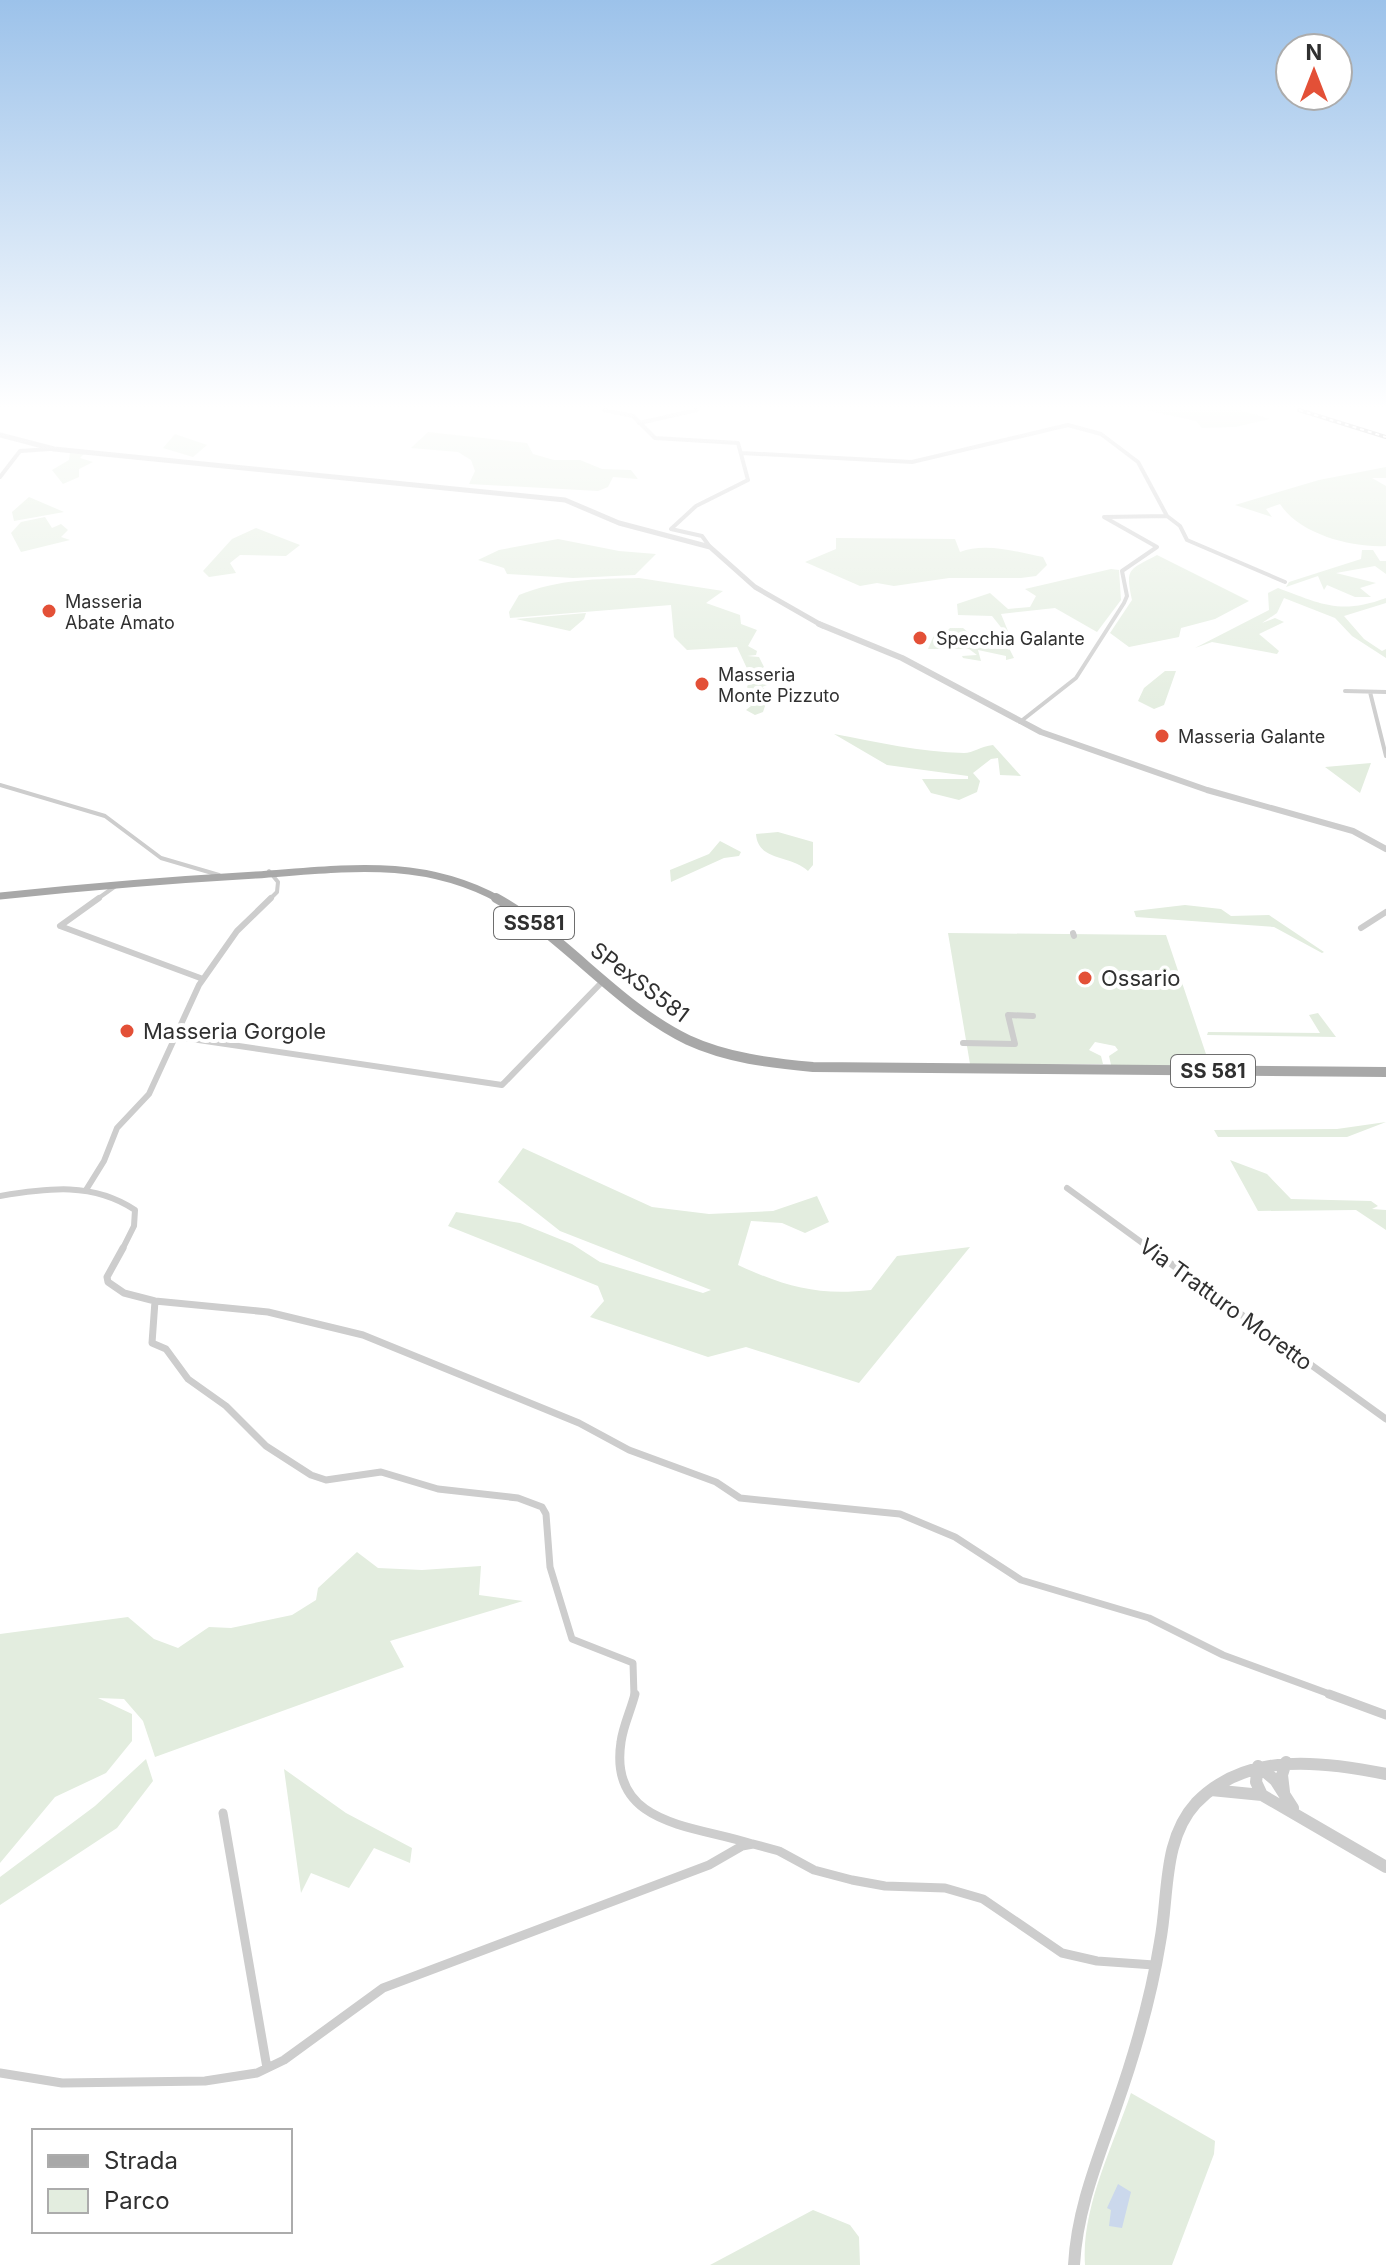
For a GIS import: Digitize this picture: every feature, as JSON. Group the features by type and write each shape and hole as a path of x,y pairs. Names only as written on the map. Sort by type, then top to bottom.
{"main road":[{"name":"SPexSS581","path":"0,896 269,871 376,865 455,879 478,888 526,916 675,1033 742,1058 813,1067 1040,1070"},
{"name":"SS 581","path":"1040,1070 1386,1072"}],"street":[{"path":"600,516 710,547"},
{"path":"671,529 685,516"},
{"path":"1020,722 1076,678 1124,603 1127,596 1122,571 1157,547 1104,517 1167,516 1180,526 1187,540 1285,582"},
{"path":"656,532 671,529 702,536 755,587 821,625 902,658 1020,722 1207,790 1353,831 1386,849"},
{"path":"1345,691 1386,692"},
{"path":"1370,692 1386,756"},
{"path":"0,785 105,816 161,858 223,876"},
{"path":"86,1190 104,1161 117,1128 149,1094 158,1069 178,1037 203,979 237,931 277,892 278,882 269,871"},
{"path":"117,885 60,926 203,979"},
{"path":"1361,928 1386,912"},
{"path":"178,1037 502,1085 604,980"},
{"path":"963,1043 1015,1044 1008,1015 1033,1016"},
{"name":"Via Tratturo Moretto","path":"1067,1188 1386,1419"},
{"path":"0,1196 56,1189 86,1190 112,1196 135,1210 134,1226 112,1265 108,1282 124,1293 155,1301 268,1312 363,1335 579,1423 629,1450 716,1482 740,1498 900,1514 955,1537 1021,1580 1149,1618 1223,1655 1386,1715"},
{"path":"155,1301 152,1343 166,1349 188,1379 226,1406 266,1446 311,1475 326,1480 381,1472 438,1489 518,1498 542,1507 546,1514 550,1567 572,1639 579,1644 626,1657 633,1663 637,1696 621,1737 618,1758 637,1802 645,1812 728,1834 779,1851 814,1870 852,1880 885,1886 945,1888 983,1899 1062,1953 1097,1961 1154,1965"},
{"path":"1074,2265 1077,2221 1133,2054 1161,1941 1173,1851 1182,1823 1210,1790 1258,1766 1308,1760 1386,1774"},
{"path":"1285,1796 1282,1775 1286,1762"},
{"path":"1258,1766 1256,1782 1262,1795"},
{"path":"1258,1766 1275,1780 1296,1812"},
{"path":"1210,1790 1239,1790 1262,1795 1386,1867"},
{"path":"223,1813 267,2068"},
{"path":"0,2073 62,2083 205,2081 257,2073 284,2060 383,1988 709,1865 742,1846 753,1844"}],"green space":[{"path":"13,516 43,516 14,521"},
{"path":"1291,516 1386,516 1386,546 1343,542 1300,524"},
{"path":"45,517 52,528 61,524 68,530 61,537 70,540 21,552 11,533 21,522"},
{"path":"256,528 300,545 286,556 240,555 230,563 236,573 209,577 203,571 232,539"},
{"path":"836,538 955,539 960,552 980,548 1002,549 1043,557 1047,565 1036,576 1021,578 949,578 894,586 877,583 860,586 805,562 836,549"},
{"path":"558,539 619,551 656,554 635,575 573,578 507,574 504,568 478,560 499,550"},
{"path":"1362,550 1373,550 1380,561 1386,561 1386,574 1375,566 1336,573 1376,583 1360,588 1371,597 1355,597 1327,585 1324,590 1318,576 1286,587 1289,582 1361,559"},
{"path":"1157,555 1249,601 1215,619 1181,628 1179,637 1129,647 1110,633 1132,600 1131,571"},
{"path":"1111,569 1119,570 1121,600 1097,632 1055,608 1001,614 1012,641 992,616 958,615 957,604 990,593 1008,609 1030,607 1036,596 1025,589"},
{"path":"639,578 723,591 706,603 740,615 741,624 757,630 748,646 757,651 756,655 747,656 759,657 764,667 761,669 790,675 751,677 737,647 687,650 674,637 671,605 510,618 509,612 519,595 534,590 578,581"},
{"path":"1278,588 1319,603 1343,607 1386,598 1386,603 1344,616 1364,639 1382,651 1386,649 1386,658 1352,636 1335,618 1284,598 1277,613 1262,623 1275,618 1284,622 1259,634 1279,651 1277,654 1212,642 1195,648 1269,610 1268,593"},
{"path":"586,613 584,619 570,631 516,619"},
{"path":"950,628 963,628 981,643 1009,648 1014,658 1006,660 1006,656 978,650 981,661 963,658 977,655 969,649 928,649 935,633 942,636"},
{"path":"1165,671 1176,671 1164,705 1154,709 1138,701 1144,688"},
{"path":"749,682 767,685 762,687 775,697 767,700 763,712 755,715 746,710 751,706 738,703 736,699 755,699 747,687"},
{"path":"834,734 948,752 967,753 993,745 1021,776 1000,775 998,758 991,759 973,773 980,781 977,792 959,800 931,793 922,779 968,779 968,776 887,765"},
{"path":"1371,763 1360,793 1325,767"},
{"path":"778,832 813,842 813,865 808,871 769,854 758,843 756,834"},
{"path":"720,841 741,852 739,856 724,858 671,882 670,870 709,854"},
{"path":"1185,905 1221,909 1231,916 1269,915 1324,952 1274,927 1136,917 1134,911"},
{"path":"948,933 1166,935 1210,1066 1111,1065 1109,1056 1118,1050 1115,1046 1095,1042 1089,1050 1101,1056 1103,1064 970,1064"},
{"path":"1318,1013 1336,1037 1207,1035 1208,1032 1320,1033 1309,1015"},
{"path":"1386,1122 1347,1137 1218,1137 1214,1130 1337,1129"},
{"path":"523,1148 652,1207 709,1214 773,1211 817,1196 829,1222 805,1233 782,1223 751,1221 738,1265 803,1288 835,1292 871,1290 897,1256 970,1247 859,1383 746,1347 708,1357 590,1317 604,1301 598,1286 448,1226 456,1212 520,1223 572,1244 600,1262 703,1293 711,1290 560,1231 498,1182"},
{"path":"1230,1160 1267,1174 1291,1199 1371,1201 1378,1206 1372,1209 1386,1210 1386,1230 1356,1210 1258,1211"},
{"path":"357,1552 378,1568 422,1570 481,1566 479,1595 523,1601 390,1641 404,1667 155,1757 143,1721 124,1699 98,1698 132,1714 132,1741 106,1773 55,1797 0,1863 0,1634 128,1617 154,1639 178,1648 209,1627 231,1628 292,1615 316,1600 318,1588"},
{"path":"146,1759 153,1781 117,1828 0,1905 0,1877 95,1806"},
{"path":"284,1769 346,1813 412,1848 410,1863 374,1848 349,1888 311,1873 301,1893"},
{"path":"1131,2093 1215,2141 1214,2154 1172,2265 1085,2265 1085,2243 1093,2200"},
{"path":"813,2210 850,2225 859,2237 860,2265 710,2265"}],"water":[{"path":"1118,2184 1131,2192 1122,2228 1109,2226 1111,2210 1107,2208"}],"place":[{"name":"Masseria Abate Amato","path":"49,611"},
{"name":"Specchia Galante","path":"920,638"},
{"name":"Masseria Monte Pizzuto","path":"702,684"},
{"name":"Masseria Galante","path":"1162,736"},
{"name":"Ossario","path":"1085,978"},
{"name":"Masseria Gorgole","path":"127,1031"}]}
